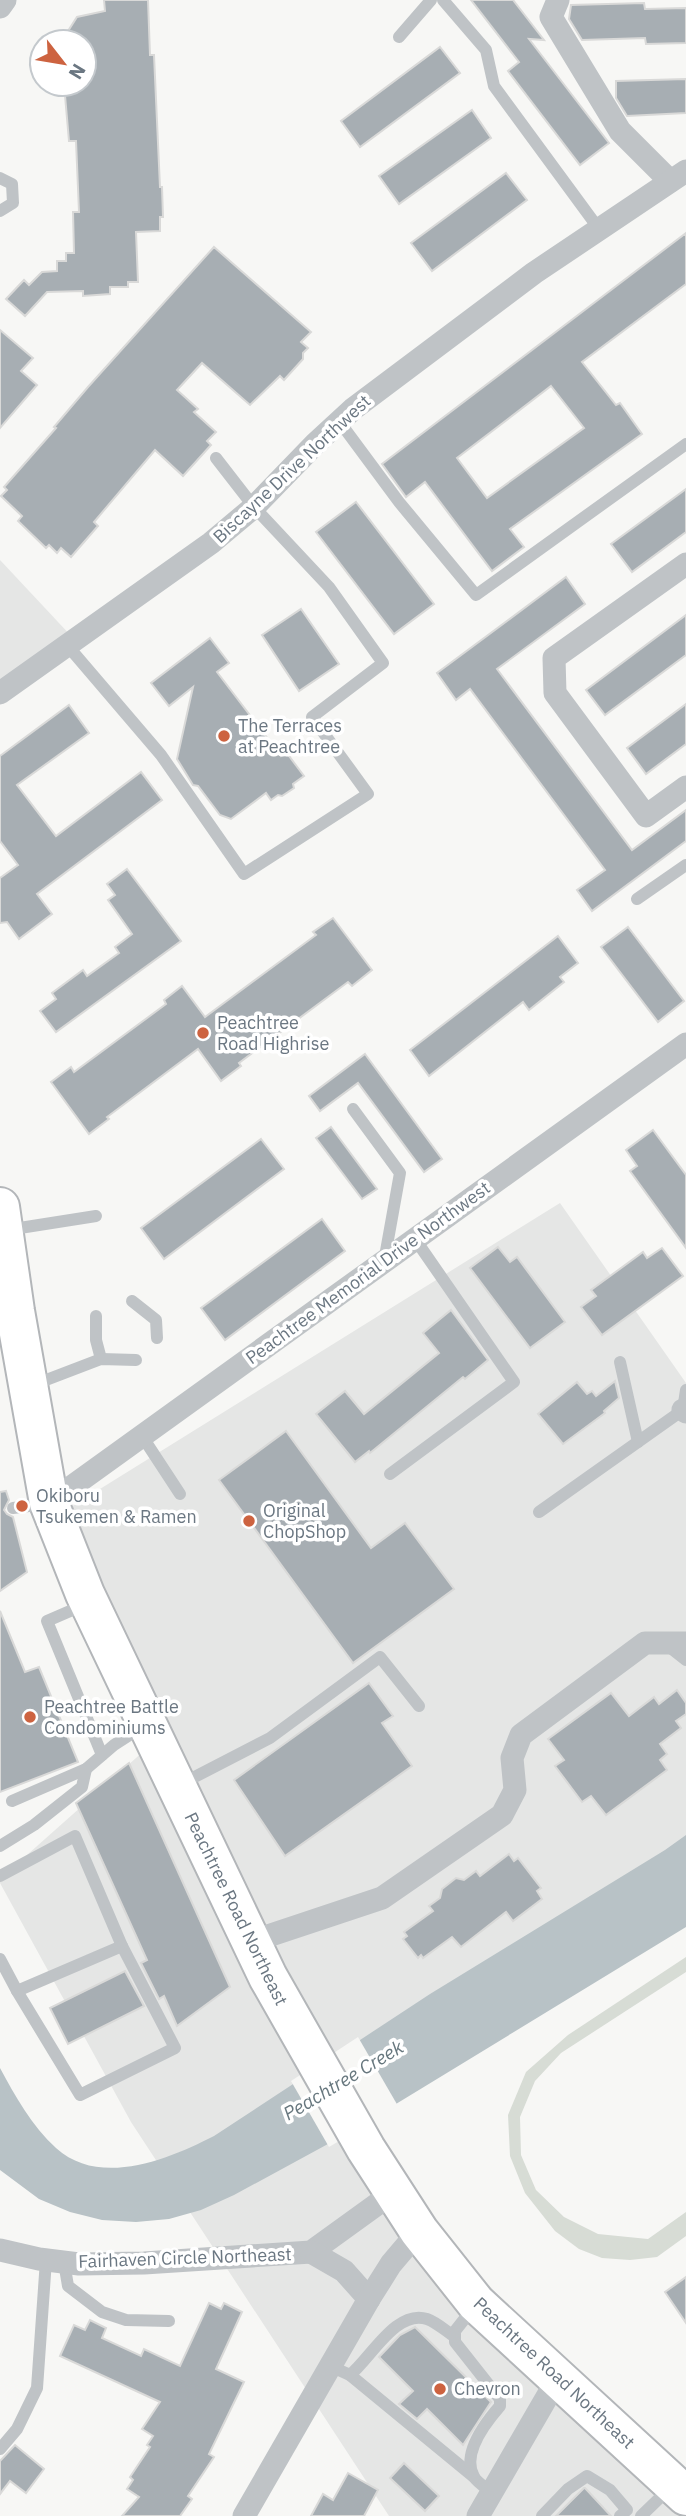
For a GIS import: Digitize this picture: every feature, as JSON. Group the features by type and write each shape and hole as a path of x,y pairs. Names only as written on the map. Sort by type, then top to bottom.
{"highway":[{"name":"Peachtree Road Northeast","path":"2,1219 29,1387 31,1506 90,1603 268,1977 366,2149 419,2231 476,2303 680,2490"}],"street":[{"path":"0,7 5,0"},
{"path":"554,8 620,131 678,176"},
{"name":"Biscayne Drive Northwest","path":"0,693 211,543 254,507 339,421 534,273 678,176"},
{"path":"686,564 554,659 555,693 646,816 686,787"},
{"name":"Peachtree Memorial Drive Northwest","path":"31,1506 142,1436 685,1045"},
{"path":"250,1942 382,1898 502,1815 514,1790 512,1758 521,1735 645,1643 676,1644"},
{"name":"Fairhaven Circle Northeast","path":"0,2250 55,2261 144,2263 311,2252 394,2192"},
{"path":"244,2516 340,2370 369,2299 391,2264 419,2231"},
{"path":"311,2252 344,2271 369,2299"},
{"path":"478,2516 483,2485 558,2378"}],"lane":[{"path":"399,37 431,0"},
{"path":"443,0 486,50 494,86 599,229"},
{"path":"0,178 12,184 13,203 0,211"},
{"path":"339,421 399,502 476,594 686,444"},
{"path":"67,645 161,755 244,874 368,794 312,717 383,663 329,587 254,507 216,458"},
{"path":"637,899 686,864"},
{"path":"353,1109 400,1173 384,1262"},
{"path":"2,1219 96,1216"},
{"path":"390,1474 513,1382 415,1239"},
{"path":"132,1301 156,1320 157,1338"},
{"path":"96,1316 96,1340 101,1359"},
{"path":"29,1387 101,1359 136,1360"},
{"path":"621,1362 638,1442"},
{"path":"539,1512 638,1442 685,1404"},
{"path":"142,1436 180,1494"},
{"path":"90,1603 47,1621 102,1755"},
{"path":"676,1644 686,1660"},
{"path":"176,1787 270,1738 380,1657 419,1706"},
{"path":"12,1801 86,1769 146,1724"},
{"path":"0,1846 34,1825 82,1787 86,1769"},
{"path":"0,1875 75,1836 122,1946 175,2048 80,2095 0,1959"},
{"path":"18,1991 122,1946"},
{"path":"55,2261 68,2286 102,2312 126,2320 169,2321"},
{"path":"0,2449 17,2429 37,2388 55,2261"},
{"path":"476,2303 455,2331 455,2342 500,2399 500,2406 475,2444 471,2463 483,2485"},
{"path":"455,2337 427,2319 412,2317 393,2327 372,2354 340,2370 483,2485"},
{"path":"542,2516 568,2489 587,2476 610,2490 626,2510 621,2516"},
{"path":"641,2516 680,2490"}],"shaded area":[{"path":"0,560 73,638 0,698"},
{"path":"560,1203 686,1383 686,1845 332,2072 388,2175 594,2400 686,2485 686,2516 389,2516 131,2122 0,1879 163,1734 71,1507"},
{"path":"686,1957 686,1972 561,2053 535,2081 520,2117 521,2155 536,2190 564,2217 598,2234 648,2239 686,2212 686,2236 657,2257 630,2260 602,2258 579,2249 555,2231 525,2193 510,2156 508,2115 526,2072 568,2035"}],"water":[{"name":"Peachtree Creek","path":"686,1835 686,1927 350,2132 234,2195 201,2210 169,2219 136,2222 102,2220 70,2212 39,2199 0,2170 0,2068 39,2130 56,2148 74,2160 113,2168 135,2166 177,2153 214,2136 430,1994"}],"pier":[{"path":"358,2037 398,2106 329,2147 291,2081"}],"building":[{"path":"104,0 148,0 150,55 154,55 162,187 163,217 160,217 160,231 136,232 138,282 128,282 128,287 110,287 110,294 83,296 83,291 47,292 25,316 6,299 24,280 29,285 42,272 57,271 57,261 66,261 66,253 74,253 73,212 79,212 76,141 69,141 65,98 98,98 98,28 70,28 77,17 105,11"},
{"path":"471,0 513,0 544,40 529,39 609,143 580,165 508,71 519,62"},
{"path":"644,3 645,9 686,8 686,43 646,44 645,38 582,40 569,19 571,5"},
{"path":"440,47 460,73 360,147 341,121"},
{"path":"686,79 686,113 627,116 616,98 616,81"},
{"path":"472,110 491,138 399,204 379,176"},
{"path":"506,173 527,200 432,271 411,243"},
{"path":"686,233 686,284 582,362 616,405 620,403 642,434 510,529 524,547 492,571 425,482 406,497 382,464","holes":["551,386 584,428 487,498 457,458"]},
{"path":"214,247 311,332 301,342 308,348 303,353 303,359 284,380 280,376 250,405 202,363 177,390 198,409 194,412 216,432 207,441 211,445 183,476 155,450 94,522 98,526 71,557 61,548 57,553 49,545 46,548 18,521 22,516 1,496 7,490 4,487 88,387"},
{"path":"0,330 33,358 21,371 37,385 0,428"},
{"path":"686,489 686,532 632,572 611,544"},
{"path":"356,502 434,604 394,634 316,532"},
{"path":"566,577 585,604 497,669 632,850 686,810 686,841 592,911 577,890 605,870 470,689 456,700 437,673"},
{"path":"301,609 339,664 299,691 262,635"},
{"path":"686,615 686,655 605,715 586,690"},
{"name":"The Terraces at Peachtree","path":"210,638 229,663 217,672 281,756 286,752 304,776 293,784 294,788 282,796 278,795 271,800 266,793 231,819 220,815 198,786 193,785 177,759 193,687 169,706 151,683"},
{"path":"686,704 686,744 646,774 627,748"},
{"path":"69,705 89,733 17,785 56,836 141,772 162,800 37,894 52,914 19,939 7,922 0,923 0,878 18,865 0,841 0,756"},
{"path":"127,869 181,941 56,1032 40,1011 56,999 52,993 83,970 87,976 119,953 115,947 132,934 108,900 115,895 107,884"},
{"name":"Peachtree Road Highrise","path":"333,918 372,970 352,986 348,982 239,1063 241,1066 221,1081 198,1049 107,1117 109,1119 89,1134 51,1082 71,1067 74,1072 166,1004 164,1000 182,986 205,1017 316,935 313,932"},
{"path":"628,927 684,1001 658,1022 601,947"},
{"path":"558,936 578,963 560,977 564,982 529,1010 523,1002 429,1076 410,1050"},
{"path":"365,1054 442,1159 424,1172 358,1083 320,1111 309,1096"},
{"path":"331,1127 377,1189 362,1199 316,1138"},
{"path":"653,1130 686,1175 686,1248 630,1171 637,1166 626,1150"},
{"path":"261,1139 284,1169 164,1259 141,1228"},
{"path":"322,1219 345,1251 225,1340 201,1308"},
{"path":"498,1247 510,1262 517,1257 565,1322 530,1348 470,1268"},
{"path":"662,1248 683,1276 602,1335 581,1307 596,1296 591,1290 643,1252 647,1258"},
{"path":"451,1310 488,1360 355,1462 316,1414 345,1391 364,1414 439,1353 423,1333"},
{"path":"615,1381 619,1398 605,1413 563,1444 538,1414 577,1382 587,1394 592,1391 596,1396"},
{"path":"286,1431 371,1548 405,1523 454,1589 353,1663 219,1480"},
{"path":"6,1491 9,1500 4,1510 13,1517 27,1572 0,1591 0,1492"},
{"name":"Peachtree Battle Condominiums","path":"0,1611 25,1672 39,1667 78,1762 0,1792"},
{"path":"369,1683 393,1716 382,1723 412,1766 285,1856 234,1780"},
{"path":"677,1690 686,1703 686,1714 676,1721 681,1728 660,1744 667,1754 660,1760 667,1770 606,1815 591,1796 582,1802 555,1766 564,1760 548,1739 611,1693 629,1716 654,1697 659,1704"},
{"path":"129,1763 230,1987 177,2026 164,1996 159,1999 141,1963 147,1960 76,1803"},
{"path":"509,1854 514,1861 518,1858 541,1888 537,1891 542,1899 513,1921 506,1912 461,1947 452,1937 423,1958 421,1955 418,1958 403,1939 407,1936 404,1932 433,1911 429,1906 440,1898 442,1889 456,1878 464,1880 476,1871 480,1876"},
{"path":"125,1971 144,2006 68,2044 50,2008"},
{"path":"686,2277 686,2323 665,2292"},
{"path":"209,2303 221,2309 224,2303 242,2312 216,2369 244,2382 209,2454 214,2457 188,2496 192,2499 180,2516 122,2516 139,2497 127,2489 133,2480 130,2477 150,2447 147,2445 153,2436 142,2429 160,2402 60,2356 74,2325 85,2330 90,2320 106,2328 102,2338 141,2356 144,2349 180,2366"},
{"path":"415,2327 491,2402 463,2445 427,2409 417,2419 399,2404 413,2391 379,2357 400,2335"},
{"path":"15,2445 44,2469 26,2493 10,2481 0,2494 0,2461"},
{"path":"404,2463 439,2496 425,2511 390,2478"},
{"path":"348,2473 378,2490 364,2516 311,2516 323,2494 333,2500"},
{"path":"584,2488 611,2516 556,2516"}],"place":[{"name":"The Terraces at Peachtree","path":"224,736"},
{"name":"Peachtree Road Highrise","path":"203,1033"},
{"name":"Okiboru Tsukemen & Ramen","path":"22,1506"},
{"name":"Original ChopShop","path":"249,1521"},
{"name":"Peachtree Battle Condominiums","path":"30,1717"},
{"name":"Chevron","path":"440,2389"}]}
